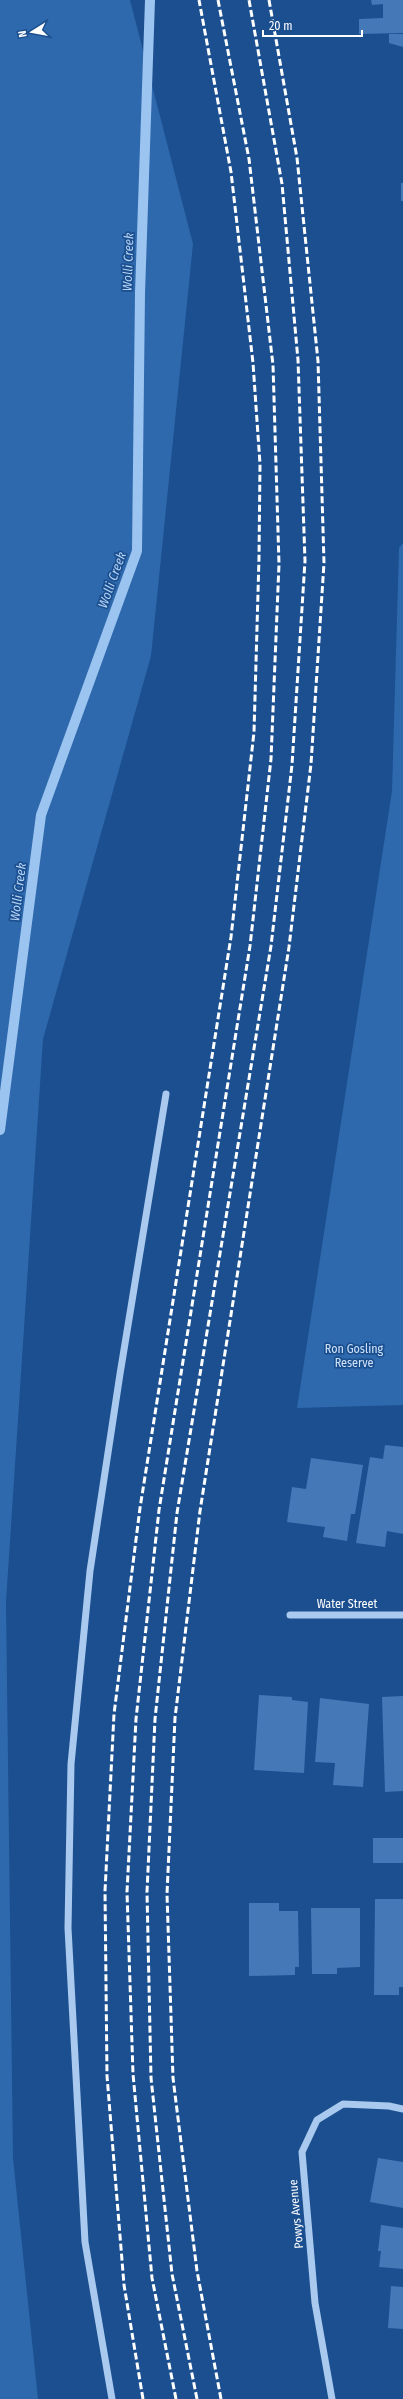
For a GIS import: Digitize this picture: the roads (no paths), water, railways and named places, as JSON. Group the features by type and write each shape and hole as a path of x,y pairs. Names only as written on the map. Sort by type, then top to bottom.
{"street":[{"path":"112,2399 84,2227 68,1928 71,1764 92,1563 120,1374 166,1094"},
{"name":"Water Street","path":"290,1615 403,1615"},
{"name":"Powys Avenue","path":"332,2399 315,2303 302,2152 317,2120 343,2104 389,2106 403,2109"}],"waterway":[{"name":"Wolli Creek","path":"0,1130 41,815 137,551 140,293 150,0"}],"railway":[{"path":"143,2399 124,2285 107,2076 105,1891 114,1714 140,1508 231,937 254,732 259,558 260,464 253,363 231,172 199,0"},
{"path":"176,2399 152,2278 133,2074 127,1892 136,1719 159,1510 250,946 271,759 279,564 273,365 249,159 218,0"},
{"path":"197,2399 172,2274 151,2078 147,1892 155,1719 177,1513 271,946 292,765 305,561 298,360 282,184 249,0"},
{"path":"221,2399 197,2271 173,2078 167,1894 175,1718 200,1511 289,947 311,764 324,563 318,361 297,158 269,0"}],"park label":[{"name":"Ron Gosling Reserve","path":"354,1356"}]}
